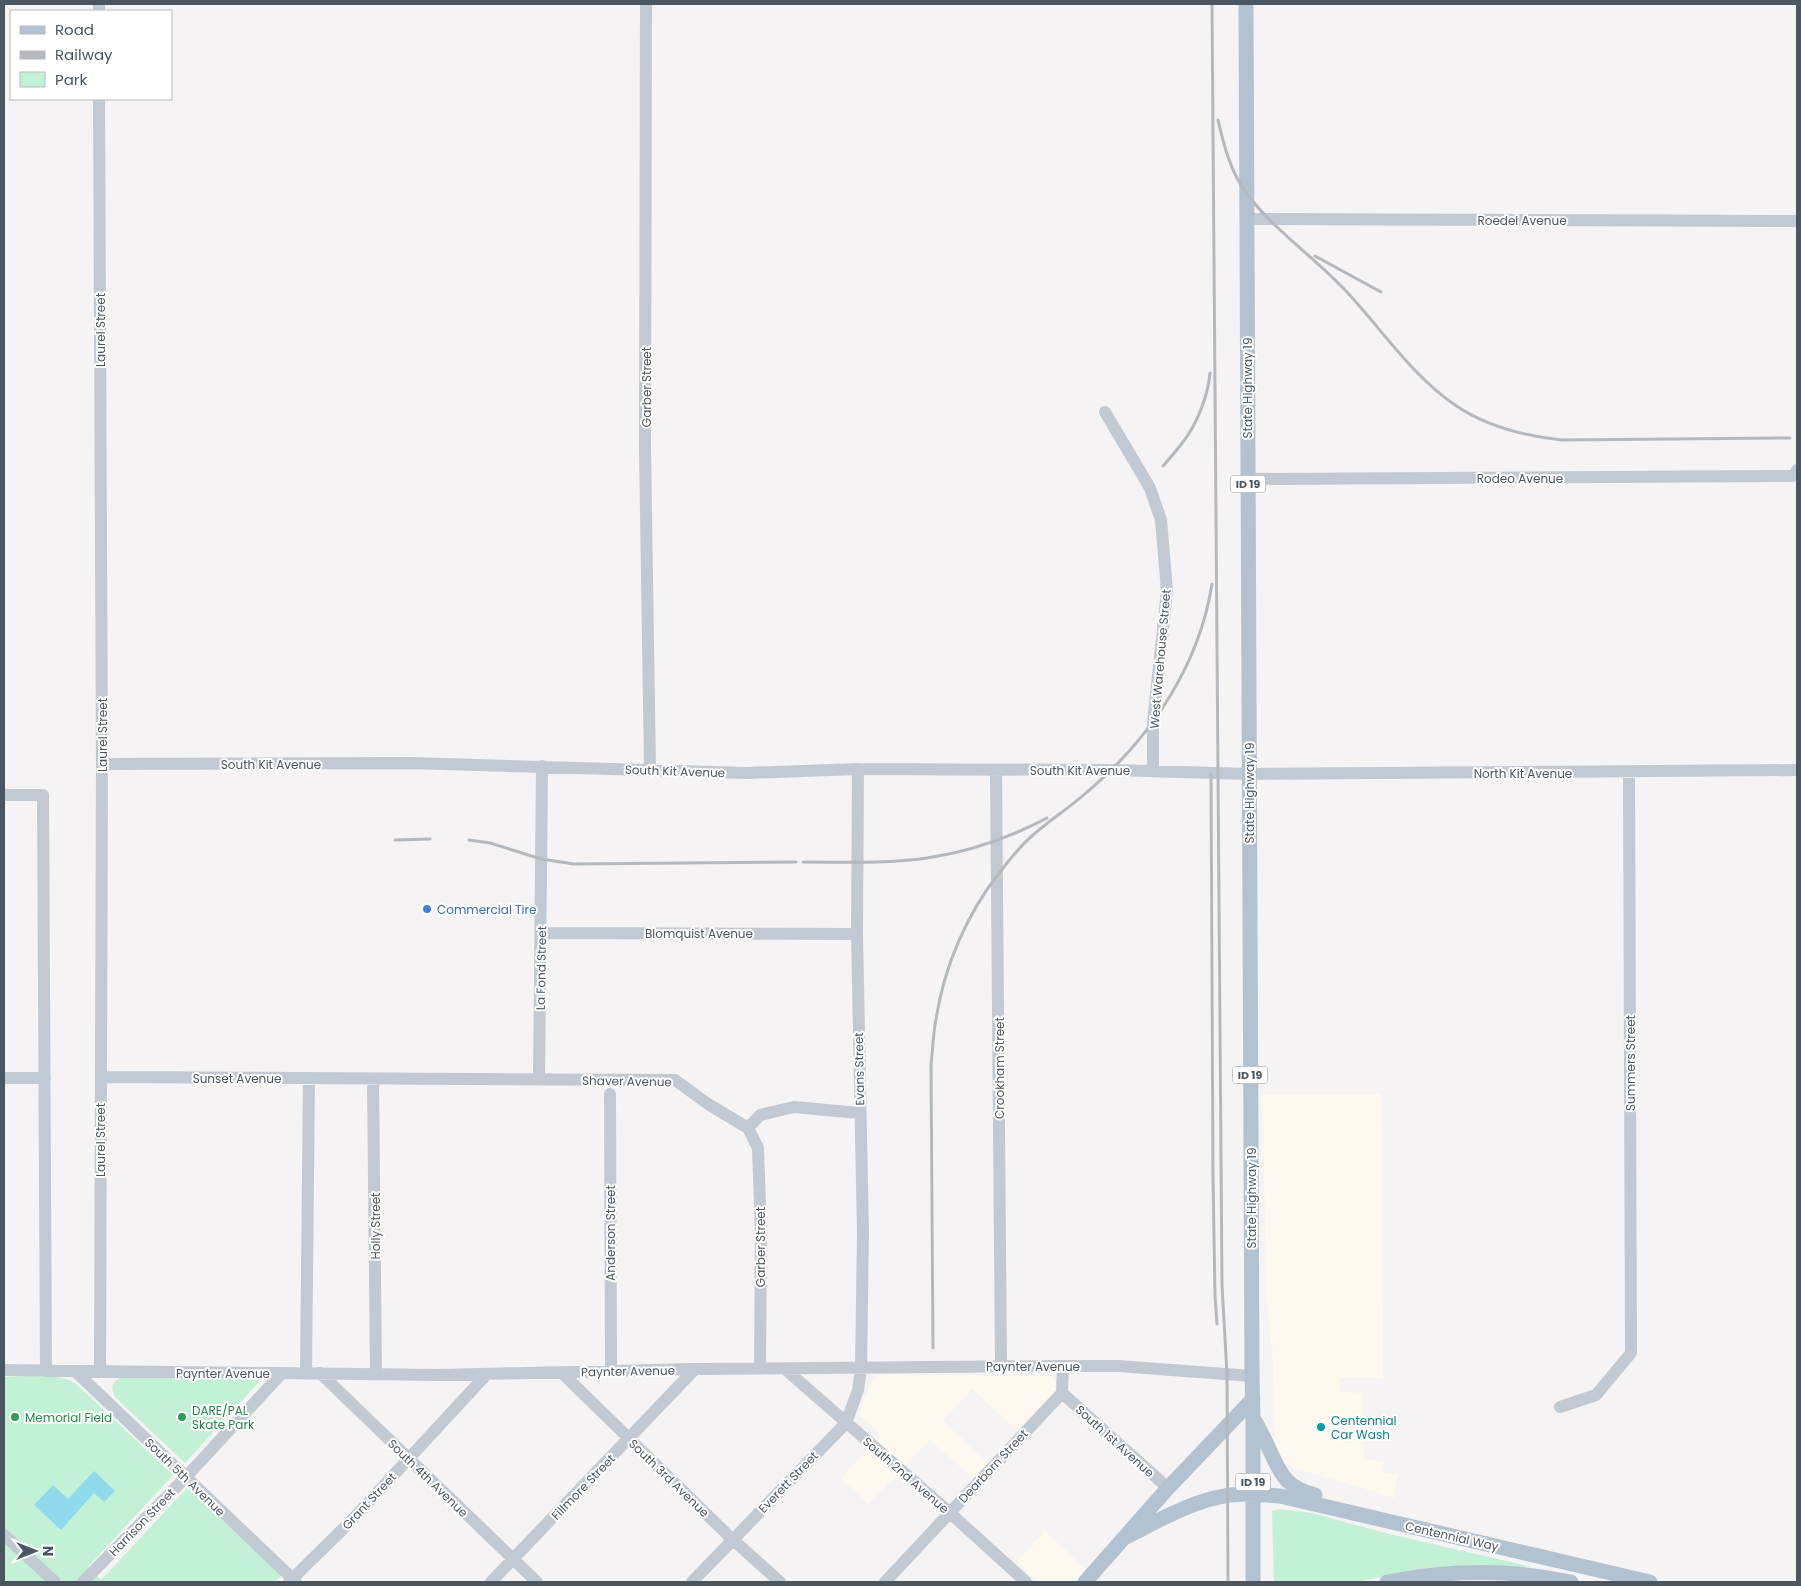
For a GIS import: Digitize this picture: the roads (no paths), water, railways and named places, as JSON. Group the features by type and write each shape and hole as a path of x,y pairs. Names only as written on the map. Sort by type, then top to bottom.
{"main road":[{"name":"State Highway 19","path":"1246,4 1252,1376 1254,1418 1253,1582"},
{"path":"1085,1582 1126,1538 1168,1488 1253,1399"},
{"path":"1254,1418 1278,1470 1284,1479 1293,1486 1305,1492 1467,1532 1490,1545"},
{"name":"Centennial Way","path":"1126,1538 1194,1505 1228,1495 1254,1494 1297,1499 1650,1582"},
{"path":"1387,1582 1465,1572 1536,1576 1571,1582"}],"street":[{"name":"Garber Street","path":"646,4 645,447 650,770"},
{"name":"Laurel Street","path":"99,100 102,764 100,1371"},
{"name":"Roedel Avenue","path":"1247,219 1797,221"},
{"name":"West Warehouse Street","path":"1105,412 1150,488 1160,520 1167,591 1153,723 1153,770"},
{"name":"Rodeo Avenue","path":"1248,479 1795,473"},
{"name":"South Kit Avenue","path":"102,764 411,763 746,773 858,769 1153,770 1249,774"},
{"name":"La Fond Street","path":"539,1080 542,766"},
{"name":"Evans Street","path":"858,769 857,934 863,1233 861,1369"},
{"name":"Crookham Street","path":"996,770 1001,1366"},
{"name":"North Kit Avenue","path":"1249,774 1797,770"},
{"name":"Summers Street","path":"1560,1407 1596,1395 1631,1353 1629,772"},
{"path":"4,795 43,795 46,1371"},
{"name":"Blomquist Avenue","path":"541,932 857,934"},
{"name":"Sunset Avenue","path":"100,1077 373,1079"},
{"path":"4,1078 44,1078"},
{"path":"306,1373 308,1078"},
{"name":"Shaver Avenue","path":"373,1079 675,1080 708,1104 748,1128"},
{"name":"Holly Street","path":"373,1079 376,1374"},
{"name":"Anderson Street","path":"610,1094 610,1371"},
{"path":"748,1128 760,1115 794,1107 860,1113"},
{"name":"Garber Street","path":"748,1128 758,1148 761,1233 760,1369"},
{"path":"1062,1393 1063,1366"},
{"name":"Paynter Avenue","path":"4,1370 487,1374 695,1369 1118,1366 1252,1376"},
{"name":"Fillmore Street","path":"491,1582 695,1369"},
{"name":"South 2nd Avenue","path":"785,1369 1026,1582"},
{"name":"Everett Street","path":"692,1582 846,1423 858,1390 861,1369"},
{"name":"South 5th Avenue","path":"75,1371 293,1581"},
{"name":"South 3rd Avenue","path":"561,1372 732,1539 780,1582"},
{"name":"Harrison Street","path":"83,1582 186,1478 282,1373"},
{"name":"South 4th Avenue","path":"320,1373 537,1582"},
{"name":"Grant Street","path":"293,1581 487,1374"},
{"name":"South 1st Avenue","path":"1062,1393 1168,1488"},
{"name":"Dearborn Street","path":"885,1582 1062,1393"},
{"path":"4,1535 55,1582"}],"water":[{"path":"94,1471 115,1491 104,1502 94,1493 61,1530 34,1505 53,1485 68,1499"}],"railway":[{"path":"1212,4 1222,1285 1227,1374 1228,1582"},
{"path":"1218,120 1232,168 1241,186 1257,207 1345,290 1424,380 1467,413 1493,425 1520,433 1562,440 1790,438"},
{"path":"1315,256 1381,292"},
{"path":"1163,466 1188,435 1197,418 1207,391 1210,373"},
{"path":"933,1348 931,1064 934,1030 951,960 977,905 1015,853 1033,835 1080,798 1109,772 1130,750 1168,700 1196,644 1212,584"},
{"path":"1211,774 1213,1177 1217,1324"},
{"path":"803,862 881,862 943,855 989,843 1047,818"},
{"path":"395,840 430,839"},
{"path":"469,840 490,843 541,859 574,864 796,862"}],"place":[{"name":"Commercial Tire","path":"427,909"},
{"name":"Memorial Field","path":"15,1417"},
{"name":"DARE/PAL Skate Park","path":"182,1417"},
{"name":"Centennial Car Wash","path":"1321,1427"}]}
